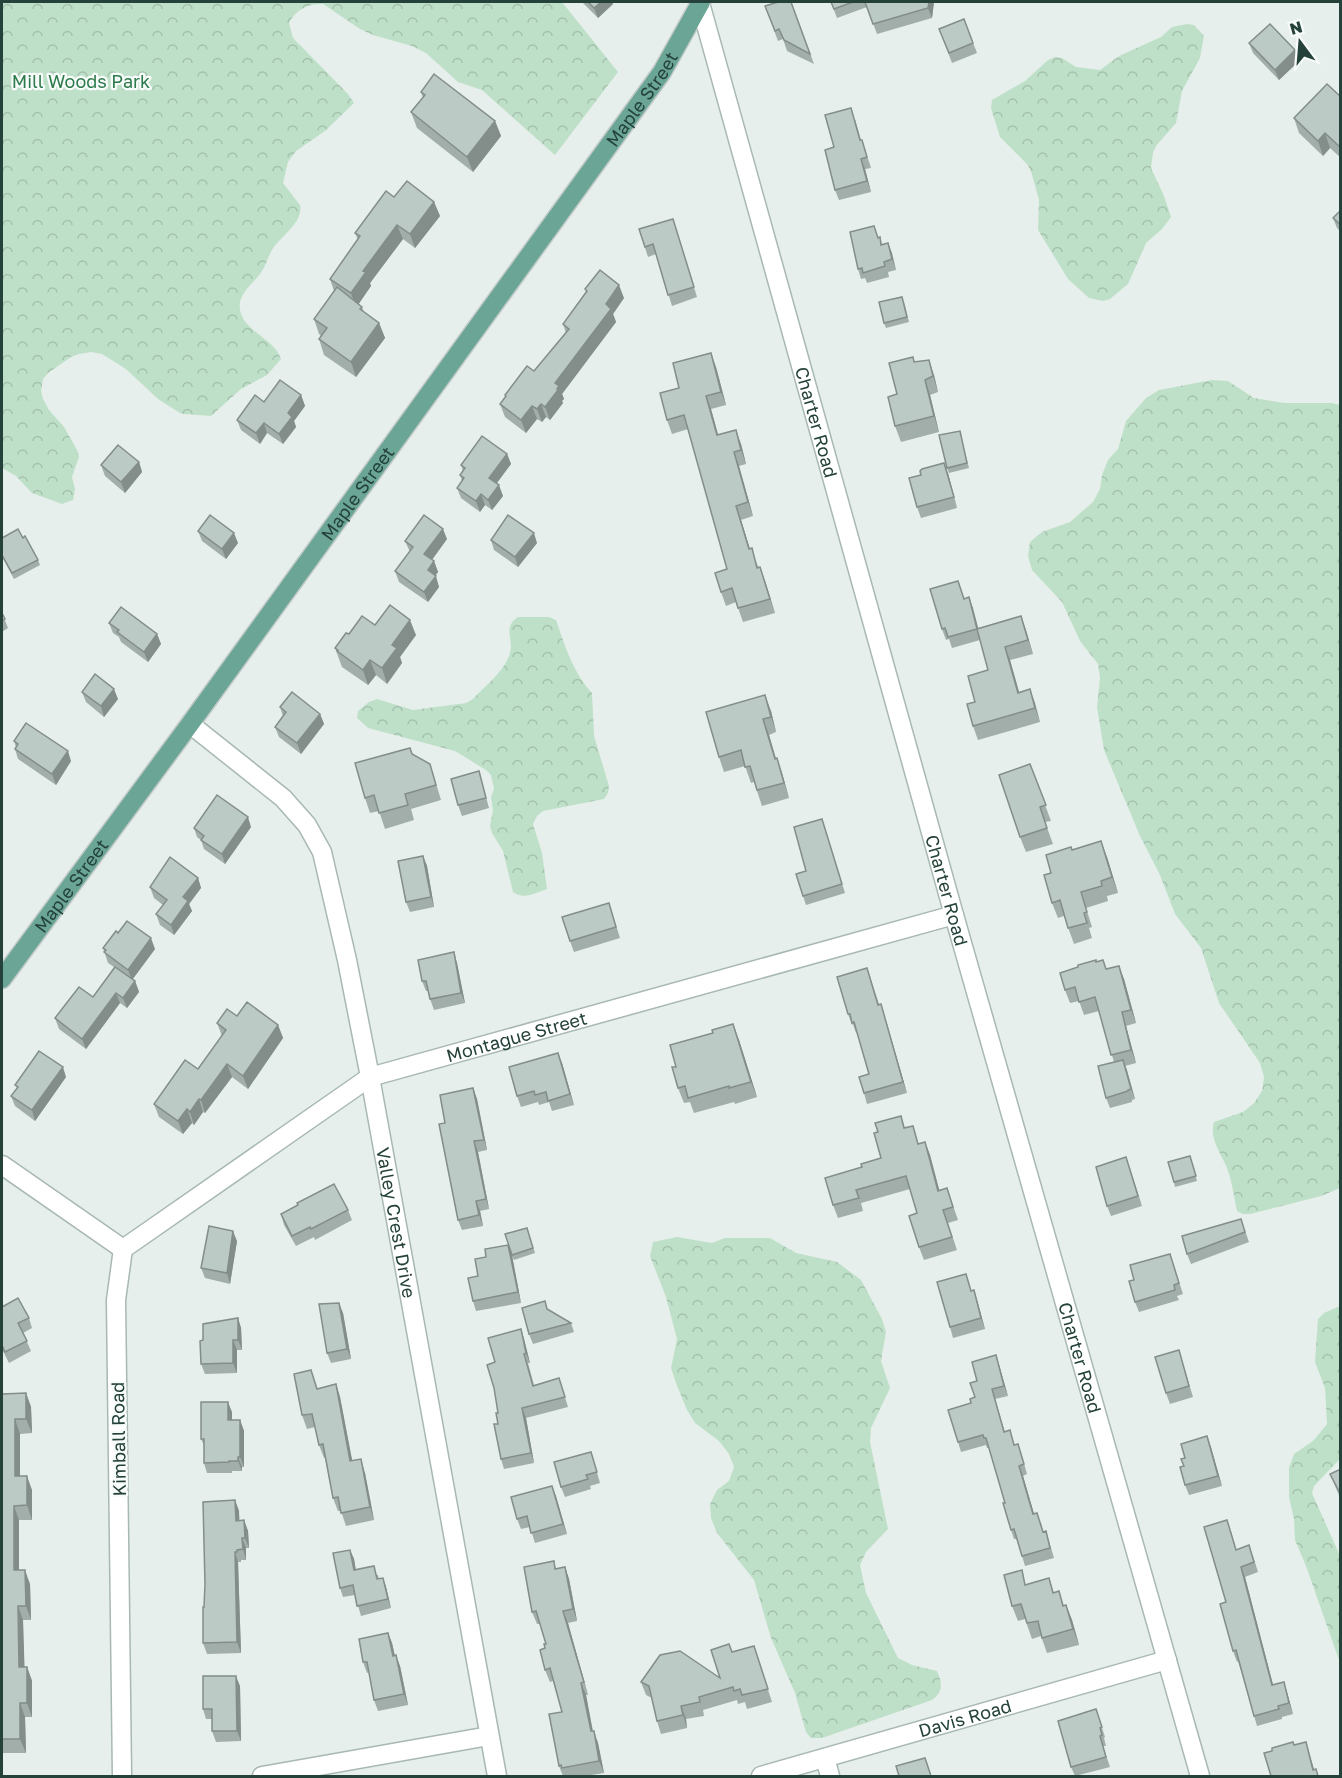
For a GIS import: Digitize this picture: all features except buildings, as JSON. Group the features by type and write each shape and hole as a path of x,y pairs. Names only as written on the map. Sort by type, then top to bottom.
{"main road":[{"name":"Maple Street","path":"2,978 190,724 662,72 700,2"}],"street":[{"name":"Charter Road","path":"700,2 954,915 1200,1776"},
{"name":"Valley Crest Drive","path":"190,724 283,798 307,825 322,852 347,960 370,1077 497,1776"},
{"name":"Montague Street","path":"123,1249 370,1077 954,915"},
{"path":"2,1165 123,1249"},
{"name":"Kimball Road","path":"122,1776 116,1300 123,1249"},
{"name":"Davis Road","path":"761,1776 1167,1660"},
{"path":"262,1776 489,1736"},
{"path":"825,1758 830,1776"}],"green space":[{"name":"Mill Woods Park","path":"2,2 562,2 618,72 555,155 482,90 458,82 426,53 360,29 323,4 308,6 299,11 289,23 293,38 354,103 325,131 296,151 288,162 283,183 300,205 298,217 272,250 262,271 241,298 240,310 243,318 272,346 281,359 267,375 241,389 211,416 180,413 158,399 126,369 102,354 91,352 71,357 48,373 43,379 41,391 49,410 64,427 79,457 72,477 75,489 73,500 62,504 32,493 16,476 2,468"},
{"path":"1194,25 1204,36 1200,58 1182,91 1176,123 1156,146 1151,168 1171,217 1162,229 1146,243 1128,284 1110,299 1103,301 1089,298 1068,279 1038,230 1039,200 1031,171 1000,137 991,108 992,100 1025,81 1048,60 1055,57 1062,58 1076,67 1100,70 1119,56 1161,37 1172,27"},
{"path":"1212,380 1228,381 1254,398 1284,403 1340,405 1340,1188 1321,1196 1250,1214 1237,1211 1229,1173 1214,1140 1213,1128 1214,1122 1243,1112 1254,1103 1262,1091 1264,1077 1260,1063 1219,1003 1201,948 1175,914 1104,750 1097,707 1100,678 1098,664 1080,641 1062,602 1032,570 1028,556 1030,542 1042,532 1070,522 1093,502 1100,489 1108,460 1118,449 1126,421 1146,398 1159,390"},
{"path":"518,617 549,617 556,620 575,668 592,693 594,736 609,786 604,799 543,811 537,816 533,824 542,853 547,889 525,896 513,892 503,851 490,826 493,811 491,797 494,789 491,775 455,751 368,728 357,718 358,711 377,699 413,710 466,703 473,699 499,672 507,660 511,648 509,629"},
{"path":"677,1237 712,1243 725,1238 770,1238 796,1253 837,1262 861,1280 882,1319 886,1332 881,1361 890,1388 871,1428 870,1442 888,1529 866,1552 860,1565 866,1593 898,1658 912,1665 937,1671 941,1687 939,1694 932,1700 822,1738 811,1738 806,1732 795,1693 771,1638 754,1580 717,1533 711,1518 710,1504 717,1490 729,1481 734,1467 729,1454 719,1441 695,1423 687,1410 671,1368 677,1339 666,1297 650,1256 653,1242"},
{"path":"1340,1306 1340,1459 1314,1486 1312,1493 1340,1556 1340,1663 1295,1540 1294,1519 1289,1497 1289,1468 1294,1454 1313,1441 1327,1424 1325,1388 1315,1362 1318,1319 1324,1313"}]}
